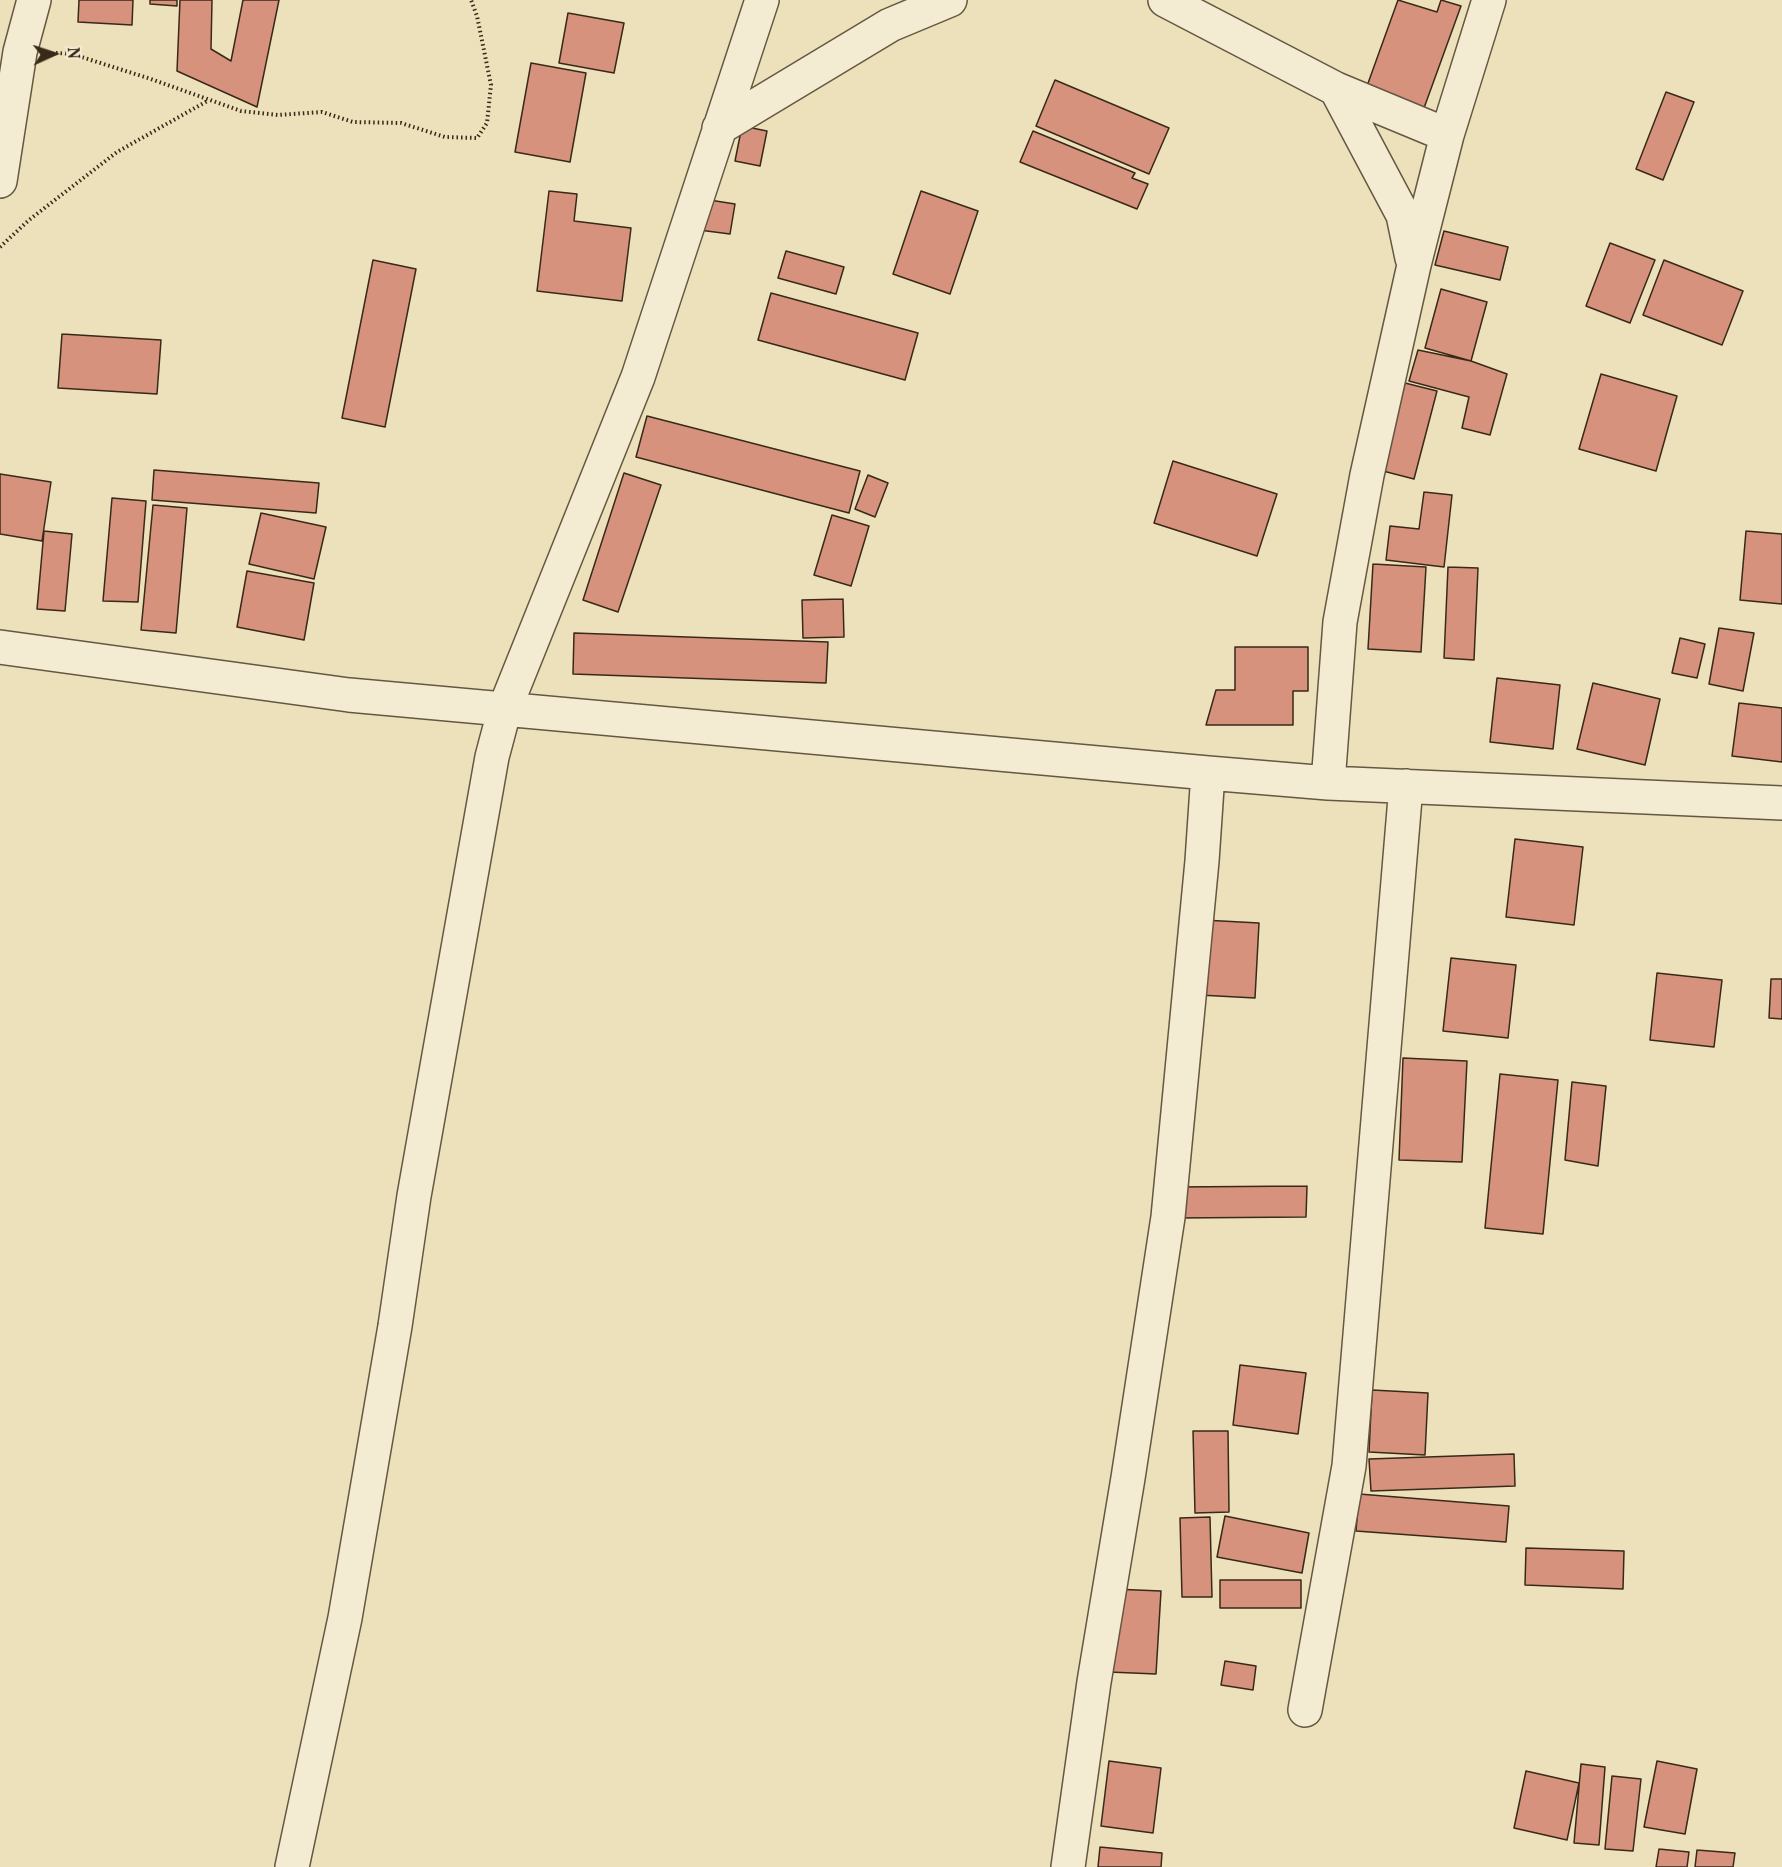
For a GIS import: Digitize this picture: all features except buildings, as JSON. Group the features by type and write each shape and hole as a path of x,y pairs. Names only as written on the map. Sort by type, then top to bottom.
{"street":[{"path":"0,181 20,52 34,0"},
{"path":"292,1867 345,1617 395,1326 416,1185 492,757 505,708 638,376 762,0"},
{"path":"719,128 890,25 950,0"},
{"path":"1164,0 1336,89 1448,135"},
{"path":"1328,783 1340,622 1367,475 1414,265 1448,135 1489,0"},
{"path":"1336,89 1403,215 1414,265"},
{"path":"0,647 349,695 1208,773 1328,783 1782,803"},
{"path":"1068,1867 1094,1682 1130,1467 1167,1217 1202,861 1208,773"},
{"path":"1305,1710 1349,1466 1406,786"}],"path":[{"path":"20,52 72,54 241,111 278,115 322,112 353,122 401,123 445,137 477,138 488,123 491,85 477,16 471,0"},
{"path":"0,247 29,220 117,152 210,100"}]}
